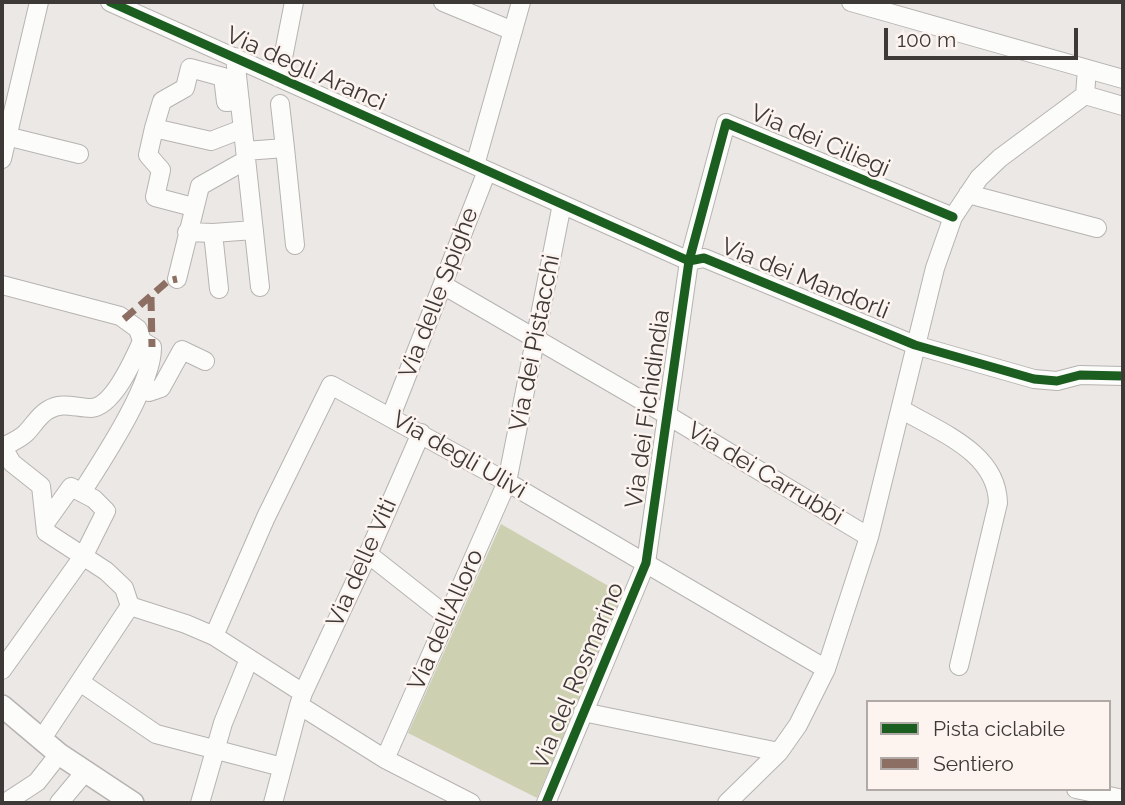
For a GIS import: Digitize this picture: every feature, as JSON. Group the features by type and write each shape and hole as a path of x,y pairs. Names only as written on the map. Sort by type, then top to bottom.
{"main road":[{"path":"2,706 59,754 133,803"}],"street":[{"path":"2,159 4,136 38,2"},
{"name":"Via degli Aranci","path":"110,2 481,168"},
{"path":"279,78 294,2"},
{"path":"443,2 513,31"},
{"name":"Via delle Spighe","path":"391,416 443,285 481,168 520,2"},
{"path":"851,2 1123,79"},
{"path":"235,57 260,287"},
{"path":"193,207 155,197 161,170 148,155 162,101 185,88 190,68 223,77 226,102 240,101"},
{"path":"727,803 779,752 798,725 826,669 869,537 935,268 953,217 979,178 1000,158 1085,95 1087,69"},
{"path":"1085,95 1123,106"},
{"path":"280,104 295,245"},
{"name":"Via dei Ciliegi","path":"689,261 726,123 953,217"},
{"path":"154,128 211,141 243,129"},
{"path":"4,136 79,154"},
{"path":"177,279 200,187 245,155 285,148"},
{"name":"Via dei Mandorli","path":"481,168 689,261 704,258 915,345 1034,379 1056,382 1080,375 1123,376"},
{"path":"968,194 1097,228"},
{"name":"Via dei Pistacchi","path":"507,482 562,204"},
{"path":"187,232 254,230"},
{"path":"213,233 219,289"},
{"name":"Via dei Fichidindia","path":"646,563 689,261"},
{"path":"2,285 120,316 138,329 142,341 152,347 153,359 142,388 108,452 82,492"},
{"name":"Via dei Carrubbi","path":"443,285 667,415 869,537"},
{"path":"130,606 124,588 84,555 46,532 41,486 12,463 2,447 24,435 49,409 66,404 90,408 102,403 129,370 142,341"},
{"path":"142,388 149,392 161,388 182,350 205,361"},
{"name":"Via degli Ulivi","path":"214,636 266,517 331,384 507,482 826,669"},
{"path":"901,409 970,450 984,462 998,491 998,503 959,666"},
{"name":"Via delle Viti","path":"273,803 301,699 421,433"},
{"name":"Via dell'Alloro","path":"385,759 507,482"},
{"path":"2,670 84,555 106,511 94,499 71,487 46,522"},
{"path":"368,554 448,617"},
{"name":"Via del Rosmarino","path":"546,803 646,563"},
{"path":"130,606 214,636 385,759 471,803"},
{"path":"41,740 130,606"},
{"path":"200,803 223,723 249,659"},
{"path":"80,682 156,734 282,766"},
{"path":"583,712 779,752"},
{"path":"5,803 37,782 59,754"},
{"path":"59,803 85,772"},
{"path":"1085,791 1123,799"}],"green space":[{"path":"501,524 624,595 537,798 408,733"}],"marked path":[{"path":"124,319 168,281 177,279"},
{"path":"151,297 152,347"}],"cycle path":[{"path":"110,2 689,261 704,258 915,345 1034,379 1057,381 1080,375 1123,376"},
{"path":"546,803 646,563 689,261 726,123 953,217"}]}
